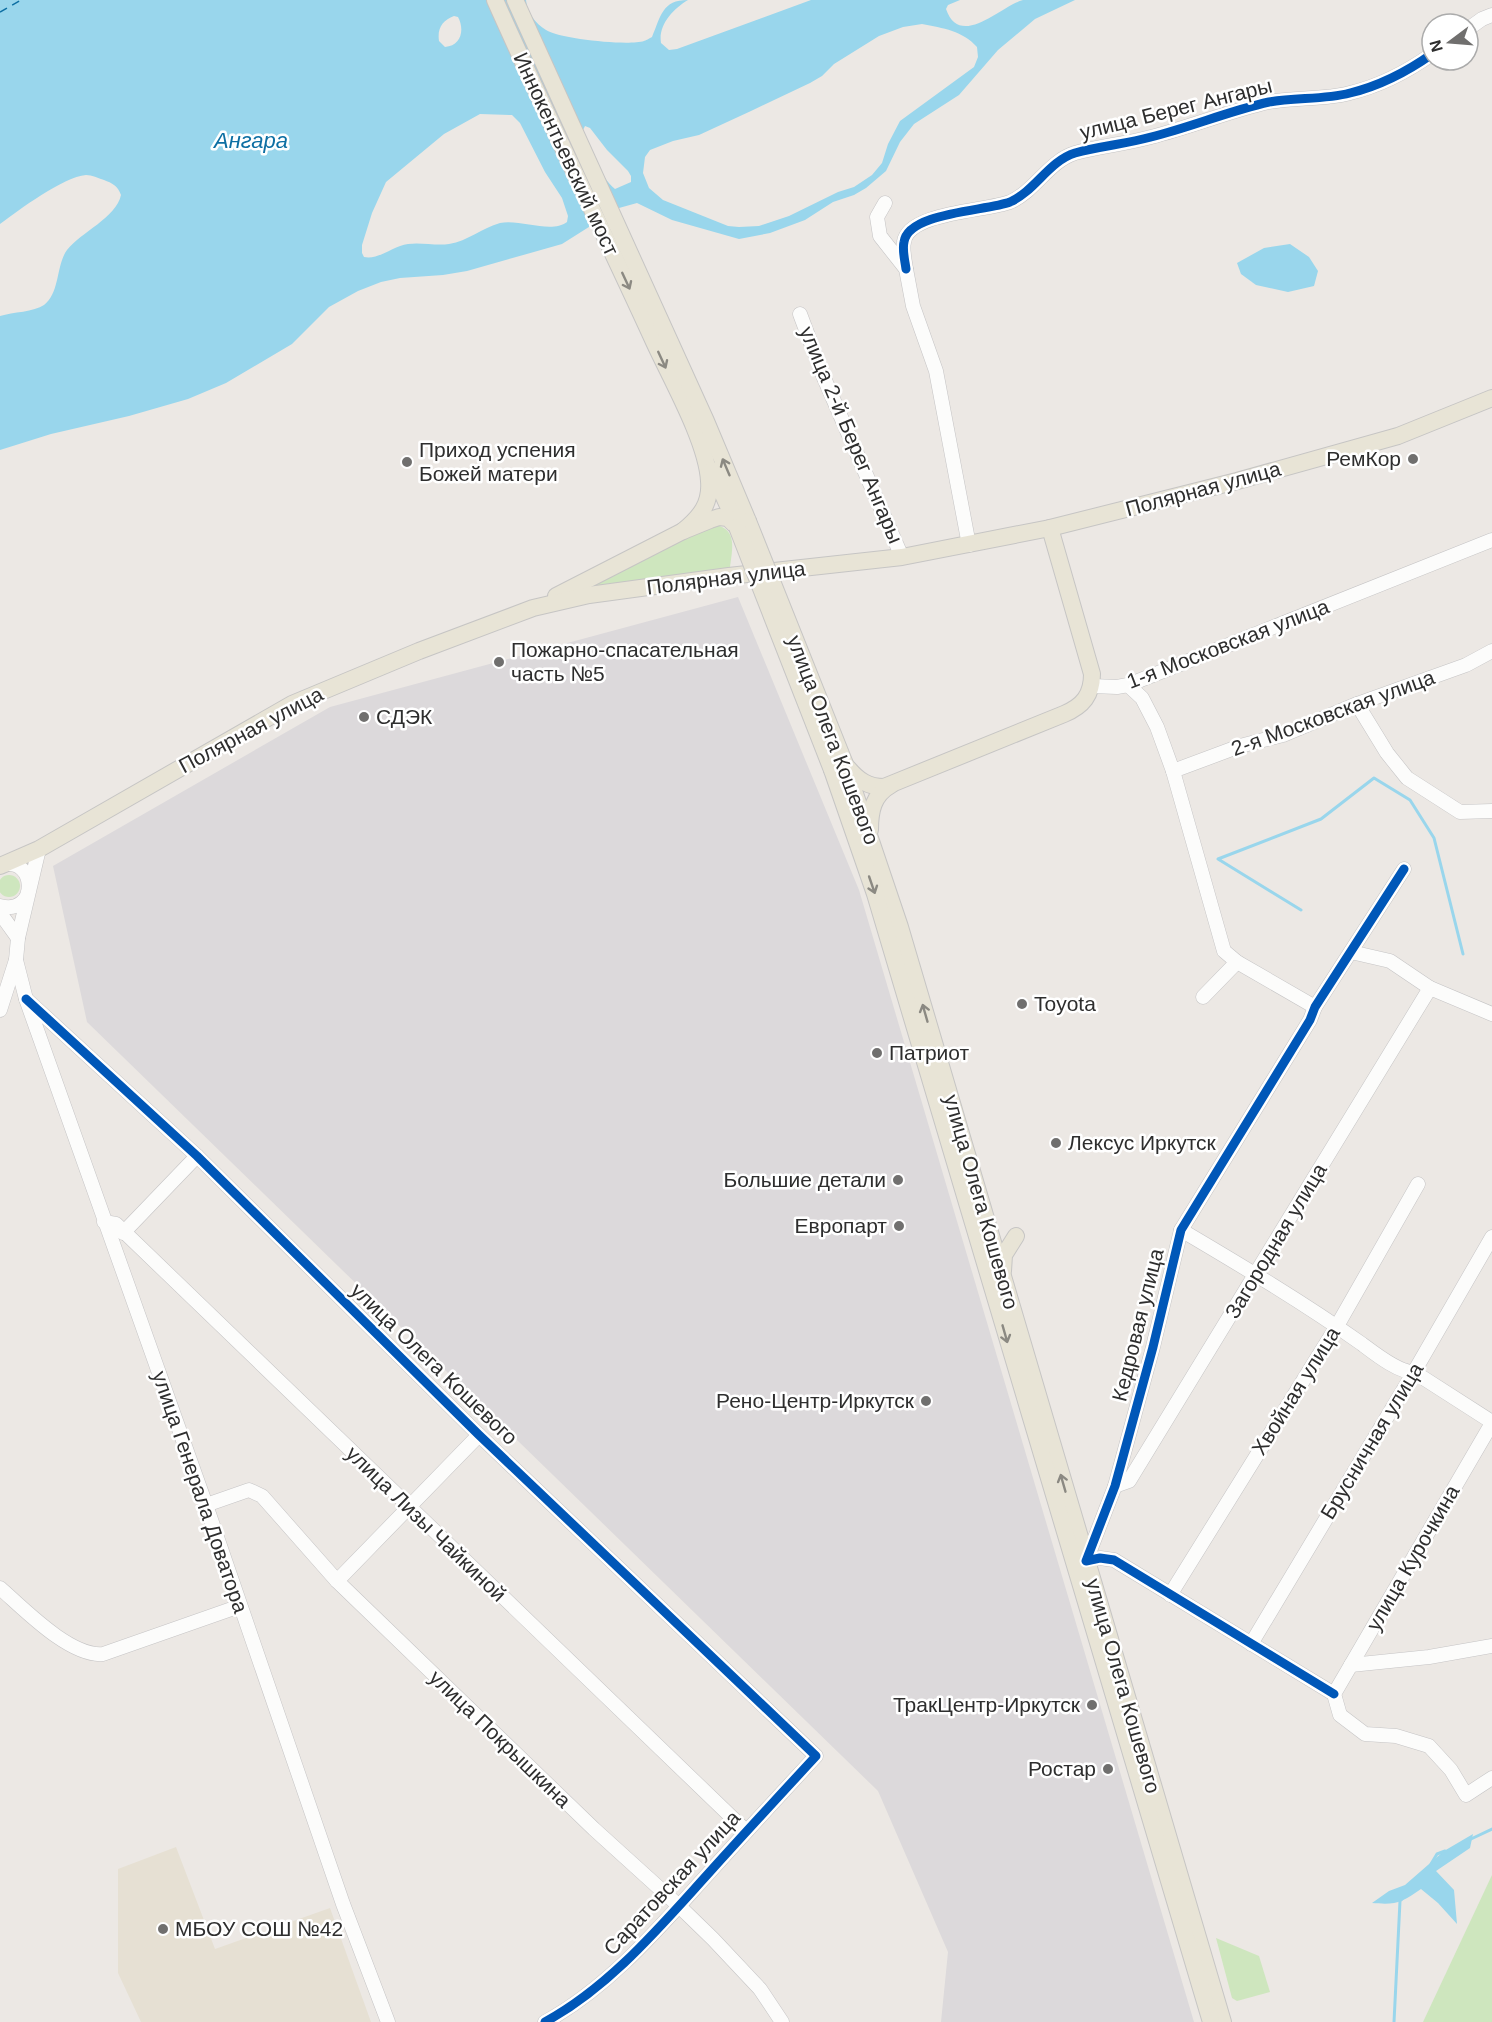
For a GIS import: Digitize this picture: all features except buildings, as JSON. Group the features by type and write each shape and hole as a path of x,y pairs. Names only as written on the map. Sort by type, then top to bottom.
{"main road":[{"name":"Иннокентьевский мост","path":"495,0 644,303"},
{"name":"Иннокентьевский мост","path":"515,0 644,303"},
{"path":"644,303 705,459 710,490 707,502 703,512 683,531"},
{"name":"улица Олега Кошевого","path":"644,303 706,421 743,524 838,767 870,836 900,927 1223,2022"},
{"name":"Полярная улица","path":"1,866 39,849 292,704 419,651 533,608 589,595 729,576 902,557 1050,528 1237,481 1398,435 1492,398"},
{"name":"улица Олега Кошевого","path":"693,429 743,524"},
{"path":"533,608 683,531 719,517 743,524"},
{"path":"838,767 865,784 878,787 891,785 1072,711 1082,704 1092,686 1089,663 1050,528"},
{"name":"улица Олега Кошевого","path":"838,767 1211,2022"},
{"path":"870,836 873,805 879,794 891,785"},
{"path":"1005,1287 1004,1254 1016,1236"}],"street":[{"name":"улица Берег Ангары","path":"969,545 936,371 913,306 903,241 909,232 932,218 1009,202 1022,195 1057,164 1074,153 1151,137 1270,102 1350,94 1420,62"},
{"path":"885,203 877,218 880,236 906,269"},
{"name":"улица 2-й Берег Ангары","path":"800,314 824,378 902,557"},
{"name":"1-я Московская улица","path":"1092,686 1128,685 1492,540"},
{"name":"2-я Московская улица","path":"1173,771 1240,746 1283,735 1357,704 1466,665 1492,651"},
{"path":"1128,685 1142,698 1152,717 1173,771 1224,951 1237,962 1314,1007"},
{"path":"1357,704 1387,753 1407,778 1460,812 1492,811"},
{"path":"0,1010 16,960 18,938 39,849"},
{"path":"0,906 15,907 28,893 28,879 25,873 14,865 1,866"},
{"name":"Кедровая улица","path":"1086,1562 1115,1486 1153,1347 1181,1230 1310,1020 1314,1007 1404,868"},
{"path":"0,913 18,938"},
{"path":"1351,952 1390,961 1430,988 1492,1014"},
{"name":"улица Генерала Доватора","path":"16,960 26,999 104,1222 206,1505 344,1904 388,2022"},
{"path":"1203,996 1237,962"},
{"name":"Загородная улица","path":"1115,1486 1129,1481 1430,988"},
{"name":"улица Олега Кошевого","path":"26,999 197,1156 479,1434 816,1756"},
{"path":"123,1233 197,1156"},
{"name":"Хвойная улица","path":"1170,1595 1337,1326 1418,1184"},
{"name":"улица Лизы Чайкиной","path":"104,1222 116,1224 746,1831"},
{"path":"1181,1230 1337,1326 1405,1372 1414,1372 1492,1422"},
{"name":"Брусничная улица","path":"1251,1644 1492,1237"},
{"name":"улица Курочкина","path":"1334,1694 1492,1422"},
{"path":"337,1581 479,1434"},
{"name":"улица Покрышкина","path":"206,1505 249,1490 262,1496 337,1581 594,1829 679,1906 760,1989 782,2022"},
{"path":"1086,1562 1100,1558 1114,1560 1334,1694 1340,1715 1365,1734 1396,1736 1429,1746 1451,1770 1466,1795 1492,1778"},
{"path":"0,1588 60,1638 94,1654 103,1654 240,1606"},
{"path":"1351,1665 1429,1657 1492,1646"},
{"name":"Саратовская улица","path":"544,2022 574,2005 598,1987 679,1906 816,1756"}],"shaded area":[{"path":"738,597 859,890 1194,2022 941,2022 948,1952 878,1791 87,1022 53,866 330,707"},
{"name":"МБОУ СОШ №42","path":"176,1847 215,1949 330,1908 371,2022 141,2022 118,1973 118,1869"}],"green space":[{"path":"716,525 728,531 731,536 730,568 594,590 591,586 703,527"},
{"path":"9,875 19,882 20,886 13,896 9,897 -1,890 -2,886 5,876"},
{"path":"1492,1875 1492,2022 1423,2022"},
{"path":"1216,1938 1259,1956 1270,1992 1237,2001 1232,1998"}],"water":[{"name":"Ангара","path":"0,0 526,0 532,17 546,30 579,39 624,43 644,41 652,37 660,16 668,6 688,0 672,13 664,24 661,43 669,50 811,0 960,0 948,5 946,9 952,21 961,26 982,22 1023,0 1075,0 1035,19 998,50 959,95 914,124 900,142 886,171 866,188 833,202 805,220 770,233 739,239 672,220 637,203 619,208 562,244 467,271 400,278 358,291 329,307 292,344 226,383 188,399 129,416 51,434 0,450 0,316 35,309 49,300 67,250 112,211 121,195 116,187 107,181 88,175 76,177 42,195 0,224","holes":["458,17 461,32 455,44 445,47 439,41 439,32 444,22","922,24 952,31 965,37 977,47 978,57 974,67 900,121 888,144 882,163 872,175 854,187 838,192 789,216 759,226 739,227 728,226 663,200 649,188 643,173 645,157 650,150 673,141 699,135 810,83 822,76 834,64 879,36 903,27","480,114 512,115 520,123 545,172 562,198 568,216 567,222 553,227 500,223 456,242 408,244 375,257 364,257 362,245 372,213 386,182 444,134","585,126 590,128 607,150 628,171 631,182 615,189 610,184 596,162 583,130"]},
{"path":"1290,244 1309,257 1318,271 1314,286 1288,292 1256,285 1241,274 1237,263 1264,248"},
{"path":"1473,1834 1470,1848 1436,1871 1454,1890 1457,1924 1438,1903 1421,1889 1398,1902 1372,1903 1389,1891 1405,1885 1444,1851"}],"waterway":[{"path":"1301,910 1218,859 1321,819 1374,778 1410,800 1434,838 1463,954"},
{"path":"1471,1839 1492,1829"},
{"path":"1431,1864 1437,1854 1445,1851"},
{"path":"1394,2022 1400,1901 1402,1899"}],"ferry route":[{"path":"0,12 21,0"}],"cycle path":[{"path":"906,269 904,242 909,232 919,224 950,214 1010,202 1027,191 1057,162 1075,153 1151,137 1269,102 1330,97 1361,90 1393,77 1420,62"},
{"path":"1334,1694 1114,1560 1100,1558 1086,1561 1115,1486 1153,1347 1181,1230 1310,1020 1315,1007 1404,869"},
{"path":"26,999 197,1156 479,1435 816,1756 632,1956 590,1992 545,2022"}],"place":[{"name":"РемКор","path":"1413,459"},
{"name":"Приход успения Божей матери","path":"407,462"},
{"name":"Пожарно-спасательная часть №5","path":"499,662"},
{"name":"СДЭК","path":"364,717"},
{"name":"Toyota","path":"1022,1004"},
{"name":"Патриот","path":"877,1053"},
{"name":"Лексус Иркутск","path":"1056,1143"},
{"name":"Большие детали","path":"898,1180"},
{"name":"Европарт","path":"899,1226"},
{"name":"Рено-Центр-Иркутск","path":"926,1401"},
{"name":"ТракЦентр-Иркутск","path":"1092,1705"},
{"name":"Ростар","path":"1108,1769"},
{"name":"МБОУ СОШ №42","path":"163,1929"}]}
